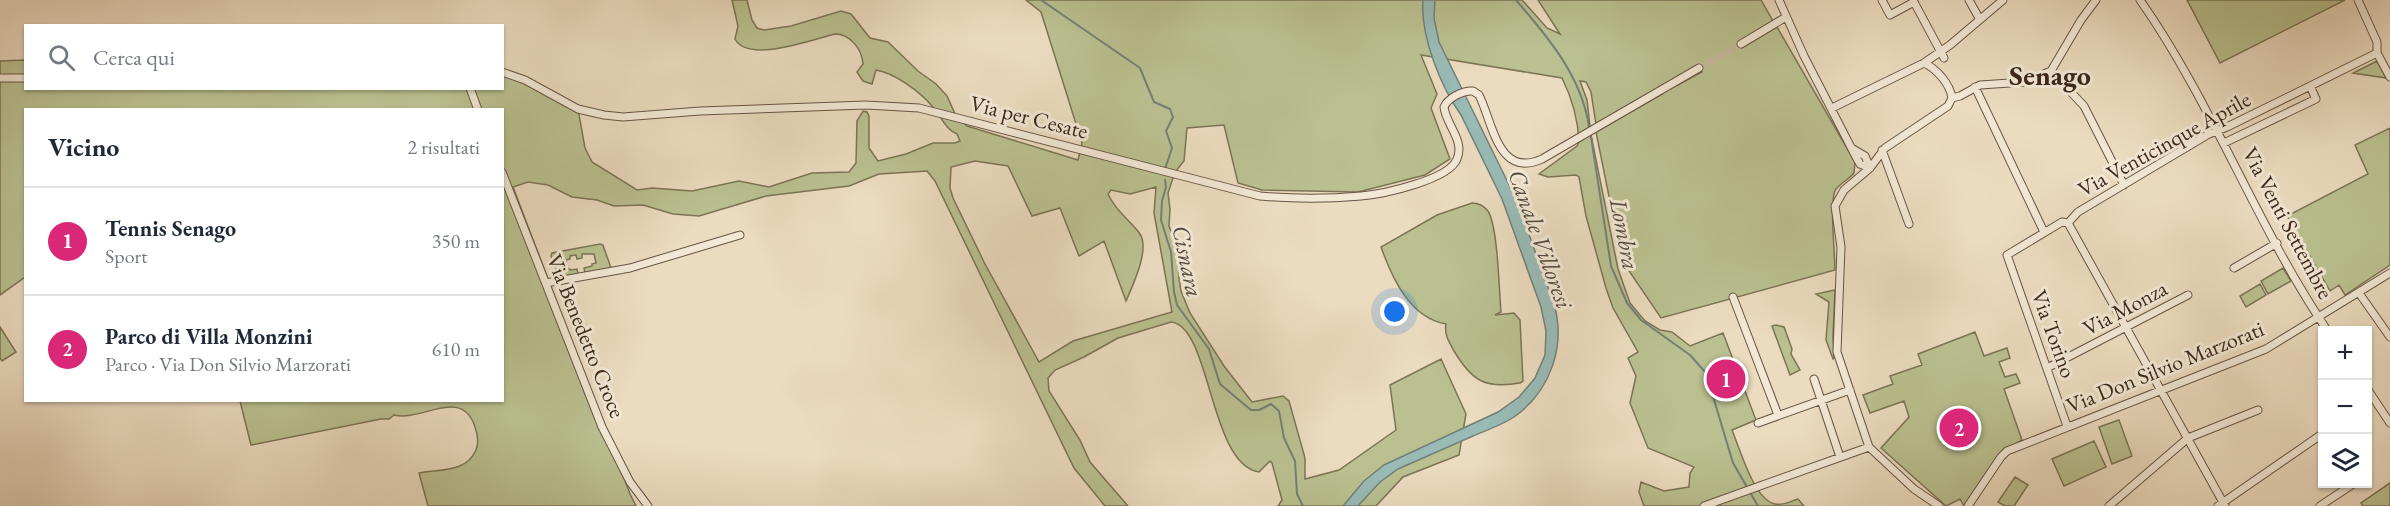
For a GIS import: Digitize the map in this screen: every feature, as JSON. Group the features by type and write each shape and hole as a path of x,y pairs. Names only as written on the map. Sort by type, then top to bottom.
{"street":[{"path":"1779,0 1860,164 1870,168"},
{"path":"1882,0 1890,15 1914,2 1943,55"},
{"path":"1969,0 1979,18"},
{"path":"1937,72 1943,55 1950,45 1979,18 2003,0"},
{"path":"1952,98 1975,87 2025,82 2052,71 2080,20 2096,0"},
{"name":"Via Venti Settembre","path":"2140,0 2165,36 2324,326"},
{"path":"2358,0 2377,42 2377,53 2390,77"},
{"path":"1741,44 1786,17"},
{"name":"Via Venticinque Aprile","path":"2007,255 2044,231 2062,222 2068,223 2078,212 2202,138 2377,53"},
{"path":"1832,108 1943,55"},
{"path":"1924,63 1937,72 1950,90 1952,98 1948,106 1882,150 1870,168 1853,181 1839,197 1835,206 1844,251 1837,348 1869,447 1914,489 1939,506"},
{"name":"Via per Cesate","path":"504,73 525,80 578,109 604,116 866,105 919,108 1232,189 1272,197 1363,195 1445,173 1455,164 1458,154 1457,137 1444,110 1450,99 1467,91 1473,90 1479,95 1505,155 1519,163 1530,163 1542,159 1699,68"},
{"path":"2052,71 2086,110 2124,185"},
{"path":"0,78 24,78"},
{"path":"2224,143 2316,99 2310,86"},
{"path":"1975,87 2044,231"},
{"path":"471,90 477,108"},
{"path":"1853,149 1866,156 1870,168"},
{"path":"1882,150 1909,224"},
{"path":"1853,181 1860,164"},
{"name":"Via Benedetto Croce","path":"504,177 602,427 630,482 648,506"},
{"path":"2068,223 2188,438 2222,504 2318,437"},
{"path":"546,283 630,268 740,235"},
{"path":"2234,268 2277,243"},
{"name":"Via Torino","path":"2007,255 2067,426"},
{"name":"Via Don Silvio Marzorati","path":"1968,506 2004,454 2024,443 2266,349 2390,273"},
{"path":"2359,293 2390,338"},
{"name":"Via Monza","path":"2047,368 2188,295"},
{"path":"1733,297 1778,416"},
{"path":"1814,379 1840,457"},
{"path":"1758,423 1850,390"},
{"path":"2372,397 2390,423"},
{"path":"2109,506 2188,438 2258,410"},
{"path":"1704,506 1869,447"},
{"path":"2320,506 2346,488"}],"green space":[{"path":"732,0 747,0 752,20 757,28 764,30 791,26 841,11 851,14 870,38 888,42 918,71 936,84 947,96 956,116 967,126 1078,160 1082,143 1041,12 1026,0 1522,0 1547,28 1560,34 1538,0 1761,0 1773,21 1738,42 1742,48 1777,27 1855,162 1854,173 1836,189 1834,194 1835,270 1661,318 1625,265 1596,132 1662,94 1651,92 1596,124 1591,92 1586,82 1580,81 1587,100 1591,135 1618,269 1630,303 1645,321 1660,330 1672,332 1690,346 1723,333 1756,420 1732,430 1754,484 1767,500 1775,504 1798,499 1804,506 1644,506 1639,492 1641,482 1664,491 1689,487 1690,473 1694,467 1648,448 1630,403 1636,376 1628,358 1638,352 1613,308 1606,288 1586,216 1579,177 1576,175 1548,177 1539,174 1577,146 1579,142 1574,109 1562,78 1421,55 1437,94 1431,108 1450,159 1425,175 1358,192 1262,190 1238,183 1224,125 1187,128 1184,161 1175,172 1168,193 1169,226 1180,255 1181,291 1190,313 1224,366 1252,402 1283,396 1289,401 1305,458 1305,479 1339,470 1396,430 1390,385 1441,359 1466,414 1459,455 1403,477 1376,506 1278,506 1282,500 1272,463 1270,461 1259,472 1243,463 1230,446 1195,346 1184,329 1171,322 1118,338 1055,370 1048,378 1049,391 1080,440 1090,462 1128,506 1105,506 1074,468 935,181 927,171 879,174 849,186 766,196 699,216 673,214 643,205 614,206 597,200 572,197 548,185 528,182 513,187 636,506 428,506 419,473 452,469 466,463 477,447 477,433 469,415 461,409 451,407 405,416 394,415 389,419 251,445 240,402 504,402 504,108 24,108 24,278 0,295 0,61 24,60 24,90 504,90 504,72 578,109 585,148 592,162 637,190 652,188 692,191 739,181 769,187 812,173 849,172 856,163 857,121 863,111 869,116 869,148 878,161 906,154 933,143 960,141 957,134 946,126 927,101 899,79 876,70 872,84 863,81 857,72 863,64 862,58 858,48 846,37 835,34 767,50 742,46 735,39 738,26","holes":["1698,65 1702,72 1676,86 1668,83","975,161 1008,166 1032,216 1060,208 1079,256 1104,241 1126,301 1142,258 1143,241 1108,194 1111,190 1130,194 1156,187 1154,213 1172,312 1073,341 1039,362 985,264 950,188 951,167"]},
{"path":"2187,0 2345,0 2220,63"},
{"path":"2377,61 2386,78 2353,73"},
{"path":"2390,128 2390,265 2345,295 2339,285 2330,291 2287,216 2368,174 2355,145"},
{"path":"1472,203 1481,205 1488,211 1494,230 1501,312 1495,315 1514,313 1520,320 1523,381 1520,383 1497,385 1488,383 1467,370 1449,341 1446,324 1422,314 1404,295 1381,247 1437,215"},
{"path":"603,245 611,268 585,273 584,268 596,263 594,254 582,254 582,258 577,259 576,255 570,256 570,259 566,260 567,268 577,269 578,274 559,277 552,253"},
{"path":"2283,268 2291,281 2268,294 2261,281"},
{"path":"2260,284 2266,295 2246,307 2240,296"},
{"path":"1835,290 1833,359 1826,340 1829,302 1816,294"},
{"path":"1772,326 1784,327 1792,349 1791,354 1800,370 1790,375"},
{"path":"0,327 16,352 2,361 0,358"},
{"path":"1975,332 1984,356 2007,348 2010,358 1999,362 2005,377 2016,374 2020,383 2004,389 2022,440 2002,452 1964,506 1960,499 1946,506 1881,448 1909,417 1904,401 1870,413 1863,395 1893,384 1890,376 1922,365 1918,354"},
{"path":"2119,420 2132,456 2112,464 2099,427"},
{"path":"2094,441 2106,467 2064,486 2052,459"},
{"path":"2015,477 2028,485 2014,506 2005,506 1998,502"},
{"path":"2390,483 2390,506 2363,506 2361,503"}],"water":[{"name":"Canale Villoresi","path":"1423,0 1435,0 1434,18 1439,42 1517,201 1554,304 1558,335 1556,351 1546,381 1538,394 1514,417 1398,469 1380,482 1358,506 1343,506 1364,481 1384,465 1498,412 1519,397 1535,378 1545,355 1546,331 1541,307 1502,199 1461,115 1439,76 1428,45"}],"waterway":[{"name":"Cisnara","path":"1041,0 1140,68 1154,102 1170,109 1173,117 1166,131 1172,148 1165,169"},
{"name":"Lombra","path":"1516,0 1562,59 1579,91 1589,127"},
{"name":"Lombra","path":"1591,137 1611,266 1627,303 1641,320 1690,355 1706,373 1733,463 1758,506"},
{"name":"Cisnara","path":"1165,180 1161,220 1171,252 1177,305 1209,349 1220,384 1251,410 1259,410 1271,404 1279,411 1284,438 1295,461 1297,494 1303,506"}],"tunnel":[{"path":"1699,68 1741,44"}],"place":[{"name":"Tennis Senago","path":"1726,379"},
{"name":"Parco di Villa Monzini","path":"1959,428"}],"district":[{"name":"Senago","path":"2050,75"}]}
